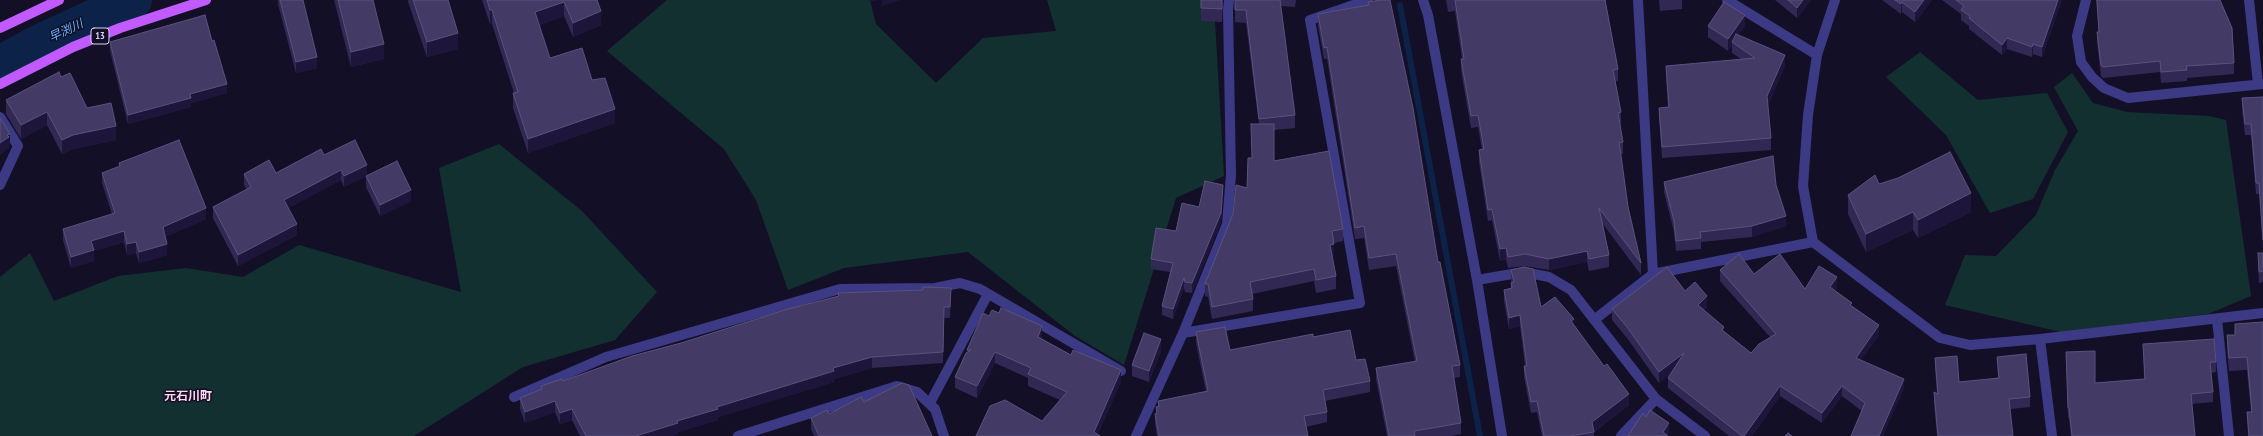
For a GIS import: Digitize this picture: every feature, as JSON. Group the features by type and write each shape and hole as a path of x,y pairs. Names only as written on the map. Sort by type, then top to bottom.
{"main road":[{"path":"0,28 59,0"},
{"name":"13","path":"0,84 73,47 113,31 206,0"}],"street":[{"path":"1136,436 1183,332 1227,224 1231,175 1229,0"},
{"path":"1183,332 1360,303 1310,20 1368,0"},
{"path":"1423,0 1428,15 1477,280 1502,436"},
{"path":"1638,0 1654,274"},
{"path":"1728,0 1817,55"},
{"path":"1835,0 1817,55 1808,115 1803,186 1813,242 1940,338 1970,345 2040,339 2263,313"},
{"path":"2086,0 2077,36 2081,62 2092,77 2104,88 2128,98 2261,84 2249,0"},
{"path":"0,117 18,146 0,185"},
{"path":"1594,320 1654,274 1813,242"},
{"path":"1477,280 1524,272 1549,277 1571,290 1656,399 1706,436"},
{"path":"514,397 606,357 840,289 935,288 960,283 980,289 1122,371"},
{"path":"930,403 988,294"},
{"path":"2217,319 2229,436"},
{"path":"2040,339 2052,436"},
{"path":"738,436 897,386 917,392 930,403 935,409 944,436"},
{"path":"1621,436 1656,399"}],"green space":[{"path":"667,0 870,0 876,24 936,83 983,38 1056,31 1047,0 1218,0 1215,21 1224,176 1176,198 1124,365 1075,336 968,252 844,268 788,290 756,200 724,149 607,51"},
{"path":"1920,52 1978,100 2047,93 2068,132 2033,199 1990,213 1946,135 1886,77"},
{"path":"2072,73 2093,103 2127,112 2209,116 2226,120 2251,296 2208,314 2061,332 1945,305 1965,255 1996,256 2036,215 2055,170 2078,131 2054,87"},
{"path":"499,144 582,211 657,292 615,340 523,367 414,436 0,436 0,277 30,253 54,301 118,276 186,268 243,277 299,245 461,292 439,168"}],"building":[{"path":"280,0 303,0 317,57 296,62"},
{"path":"338,0 373,0 384,44 351,52"},
{"path":"413,0 448,0 458,33 427,42"},
{"path":"487,0 597,0 601,11 573,23 564,2 535,12 550,58 582,48 592,80 605,78 615,109 528,139 513,93 518,92 492,10 490,10"},
{"path":"1201,0 1222,0 1222,9 1201,8"},
{"path":"1235,0 1280,0 1295,115 1259,119 1246,10 1235,10"},
{"path":"1390,0 1413,108 1438,262 1440,262 1460,365 1452,366 1461,423 1414,431 1415,436 1389,436 1376,368 1417,361 1396,254 1369,258 1364,226 1355,228 1327,47 1324,48 1318,14 1369,5 1368,2"},
{"path":"1455,0 1605,0 1618,69 1613,70 1621,112 1618,113 1623,142 1619,143 1628,207 1641,263 1599,208 1609,255 1589,259 1587,251 1549,259 1525,254 1508,257 1506,248 1500,249 1492,209 1488,210 1479,150 1484,149 1478,115 1471,116 1461,59 1464,59"},
{"path":"1788,0 1803,0 1797,8"},
{"path":"1895,0 1924,0 1915,12 1902,2 1901,4"},
{"path":"1956,0 2058,0 2042,47 2033,44 2032,47 2007,38 2002,45 1969,18 1970,16 1961,10 1964,6"},
{"path":"2097,0 2220,0 2232,28 2234,63 2186,66 2187,70 2161,72 2160,61 2103,67 2101,65 2097,32 2099,32"},
{"path":"1724,2 1745,15 1728,39 1708,26"},
{"path":"205,15 212,41 214,40 227,84 190,94 191,98 128,115 110,42"},
{"path":"1736,34 1785,55 1767,96 1771,138 1662,147 1659,108 1669,107 1666,66 1755,58 1732,42"},
{"path":"59,72 61,77 70,73 87,108 111,103 116,126 73,135 62,140 47,112 21,125 6,100"},
{"path":"2263,97 2263,240 2259,183 2256,183 2251,124 2245,124 2242,98"},
{"path":"0,118 10,134 7,135 9,137 0,143"},
{"path":"1251,124 1274,124 1274,161 1329,151 1343,229 1332,231 1334,244 1330,245 1336,276 1316,280 1314,269 1250,282 1253,299 1212,307 1208,284 1205,284 1233,214 1236,185 1247,188 1248,158 1252,158"},
{"path":"179,140 206,208 163,227 167,244 139,252 136,242 127,244 124,231 91,241 94,250 71,257 63,229 115,213 102,173 120,166 119,163"},
{"path":"355,140 367,165 344,176 341,170 284,200 297,224 238,255 213,207 251,187 244,174 269,160 276,173 321,149 324,155"},
{"path":"1950,152 1971,193 1918,220 1913,212 1866,234 1848,195 1875,175 1879,184 1898,178"},
{"path":"1773,156 1776,185 1786,216 1752,226 1700,232 1701,238 1676,241 1674,221 1664,182"},
{"path":"397,161 411,190 380,205 366,176"},
{"path":"1205,181 1223,185 1221,213 1192,283 1185,282 1184,278 1173,309 1162,306 1173,263 1151,259 1156,228 1176,231 1182,203 1199,207"},
{"path":"2258,253 2263,253 2263,271 2259,272"},
{"path":"1739,254 1754,274 1780,254 1805,289 1819,266 1837,277 1830,287 1852,303 1850,305 1879,325 1856,358 1904,379 1879,436 1851,436 1865,403 1842,386 1822,413 1780,386 1744,436 1742,436 1668,378 1684,353 1659,372 1627,327 1612,309 1667,267 1685,291 1695,282 1707,296 1698,305 1724,327 1722,330 1751,353 1759,344 1776,334 1720,270"},
{"path":"1524,267 1533,269 1541,307 1555,297 1574,319 1571,321 1604,366 1607,364 1629,394 1592,422 1594,432 1570,436 1544,436 1537,401 1531,402 1524,366 1527,366 1520,315 1509,318 1504,290 1512,288 1511,283 1514,282 1511,270"},
{"path":"923,287 951,288 950,307 944,307 943,352 872,357 833,368 834,371 717,407 718,409 677,421 678,423 636,436 586,436 572,409 560,413 555,401 525,412 520,398 542,389 541,386 562,379 563,381 632,356 681,343 788,309 839,296 838,293 923,290"},
{"path":"1001,308 1042,326 1038,337 1071,355 1073,350 1121,370 1094,432 1100,436 976,436 990,406 1005,400 1042,421 1067,392 1028,374 1031,368 995,352 977,386 955,377 966,353 971,350 967,350 983,313 989,316 992,310 999,313"},
{"path":"2263,322 2263,436 2249,436 2247,412 2252,412 2247,357 2229,358 2227,335 2235,335 2235,324"},
{"path":"1225,327 1230,350 1313,334 1313,337 1350,330 1356,360 1365,359 1370,381 1323,390 1327,412 1304,416 1308,436 1159,436 1155,414 1157,413 1156,407 1159,406 1158,401 1208,391 1196,332"},
{"path":"1144,333 1161,339 1149,371 1132,365"},
{"path":"2214,339 2216,362 2210,362 2213,392 2191,394 2195,436 2072,436 2068,408 2066,352 2095,351 2095,383 2145,379 2143,344"},
{"path":"2026,354 2030,397 2009,399 2013,436 1938,436 1934,392 1938,394 1935,358 1957,356 1959,382 1999,378 1997,357"},
{"path":"902,383 909,385 932,436 819,436 811,418 827,410 829,414 861,397 864,402"},
{"path":"1650,410 1669,423 1663,432 1668,436 1628,436 1643,413 1646,417"},
{"path":"1788,433 1792,436 1785,436"}],"waterway":[{"name":"早渕川","path":"0,65 38,44 133,0"},
{"path":"1400,5 1480,436"}],"district":[{"name":"元石川町","path":"188,397"}]}
